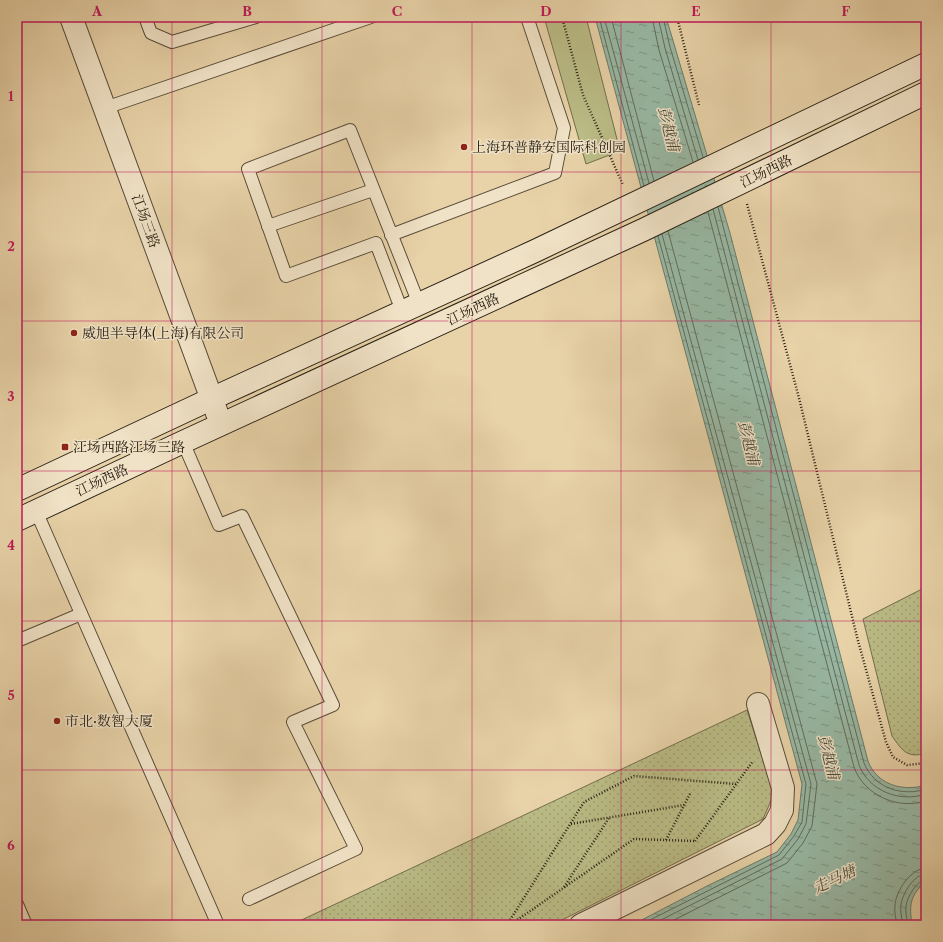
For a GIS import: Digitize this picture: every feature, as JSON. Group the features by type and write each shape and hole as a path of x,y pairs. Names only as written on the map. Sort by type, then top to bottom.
{"main road":[{"name":"江场三路","path":"72,17 221,424"},
{"name":"江场西路","path":"17,490 211,399 638,203 926,64"},
{"name":"江场西路","path":"27,516 221,424 643,230 926,93"},
{"path":"581,925 766,834 776,824 782,810 783,788 758,704"}],"lane":[{"path":"145,17 151,33 172,42 256,17"},
{"path":"105,108 371,17"},
{"path":"391,235 555,173 564,128 526,17"},
{"path":"350,130 391,235 410,308 376,243 286,276 248,170 350,130"},
{"path":"268,226 373,190"},
{"path":"183,442 219,525 242,516 333,704 293,722 356,849 250,899"},
{"path":"27,516 81,614 218,925"},
{"path":"17,641 81,614"},
{"path":"17,904 26,925"}],"path":[{"path":"562,17 583,95 638,203"},
{"path":"677,17 699,105"},
{"path":"742,182 799,398 857,637 886,742 893,757 907,765 926,763"},
{"path":"692,847 768,739"},
{"path":"509,925 584,802 634,776 736,784"},
{"path":"666,840 691,792"},
{"path":"571,824 684,805"},
{"path":"563,888 610,817"},
{"path":"509,925 634,839 696,841"}],"green space":[{"path":"544,17 586,17 620,151 586,164"},
{"path":"926,587 926,753 914,755 902,749 892,736 863,619"},
{"path":"747,710 774,794 763,819 552,925 291,925"}],"water":[{"path":"595,17 666,17 730,233 868,761 878,776 892,785 908,788 926,785 926,881 917,891 912,901 912,925 632,925 777,852 791,834 798,820 802,784"}],"place":[{"name":"上海环普静安国际科创园","path":"464,147"},
{"name":"威旭半导体(上海)有限公司","path":"74,333"},
{"name":"江场西路江场三路","path":"65,447"},
{"name":"市北·数智大厦","path":"57,721"}],"water label":[{"name":"彭越浦","path":"669,129"},
{"name":"彭越浦","path":"749,443"},
{"name":"彭越浦","path":"829,757"},
{"name":"走马塘","path":"834,879"}]}
